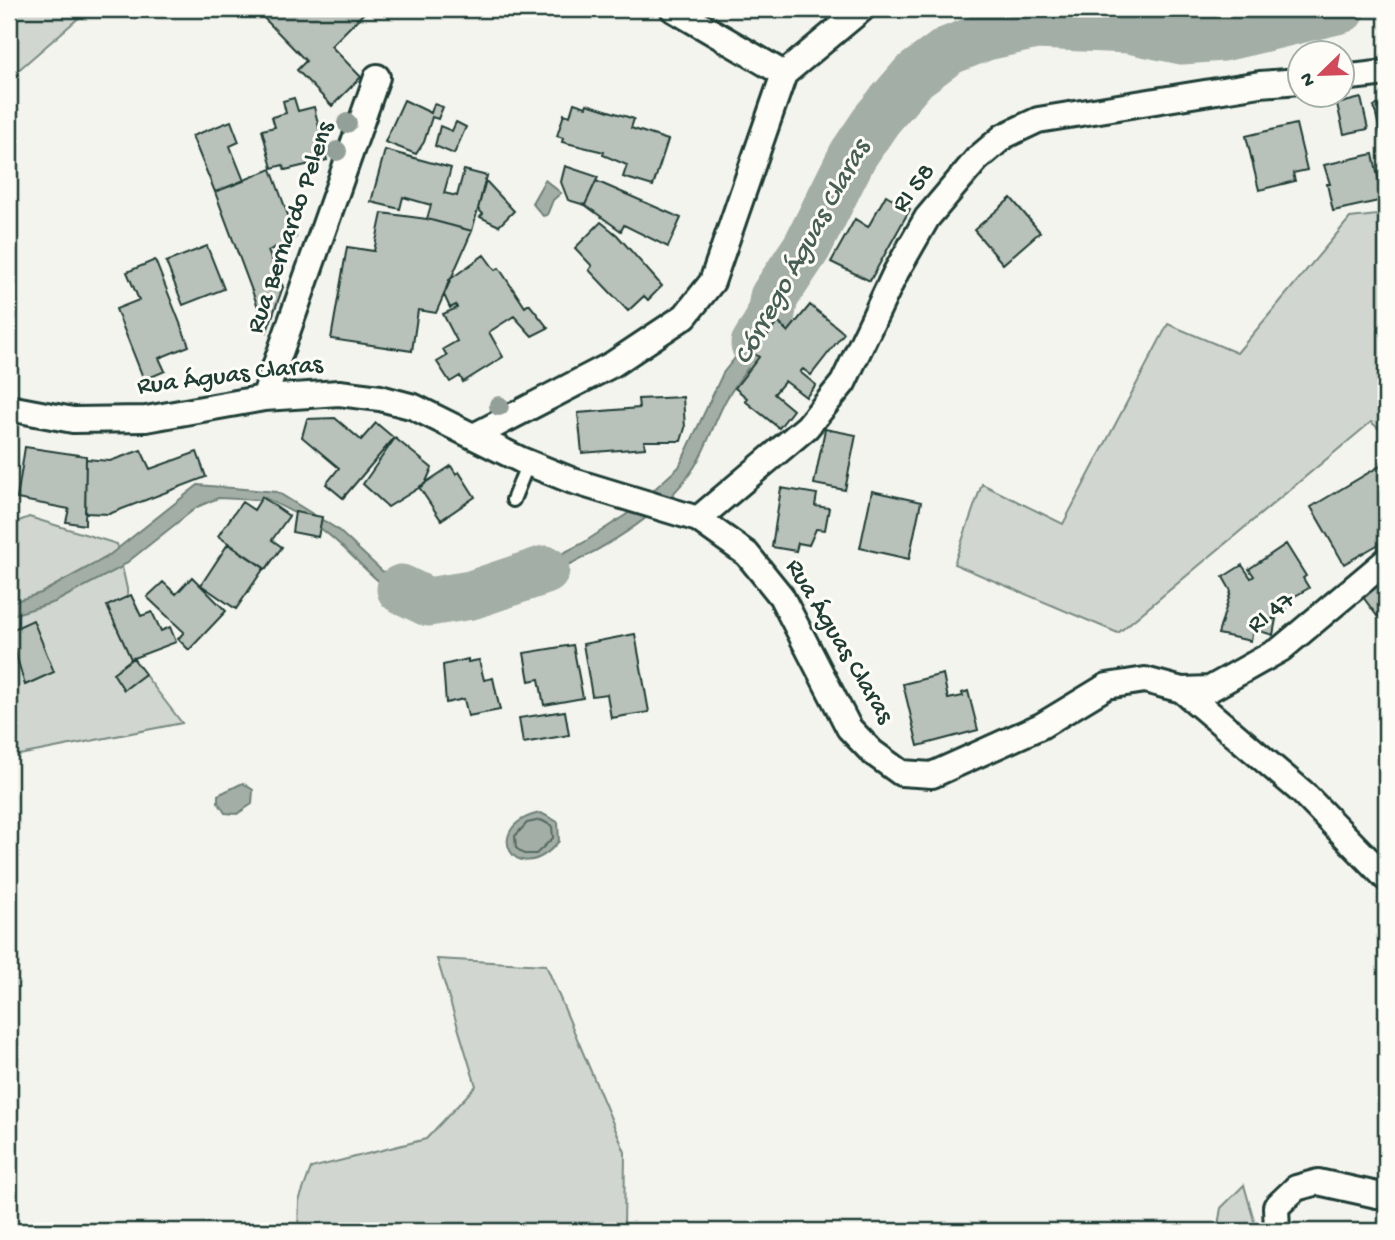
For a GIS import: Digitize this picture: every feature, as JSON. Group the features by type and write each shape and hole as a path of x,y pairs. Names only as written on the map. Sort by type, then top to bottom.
{"street":[{"path":"673,9 784,74"},
{"path":"474,436 613,364 685,316 702,298 712,282 784,74 862,9"},
{"path":"1356,76 1386,73"},
{"name":"Rua Bernardo Pelens","path":"264,398 377,78"},
{"name":"RI 58","path":"698,519 807,427 843,383 896,272 927,218 977,159 1004,136 1038,120 1286,82"},
{"name":"Rua Águas Claras","path":"9,408 73,421 146,419 264,398 339,393 380,398 414,407 528,463 629,500 698,519 747,554 781,596 849,728 872,752 901,773 932,775 1041,726 1107,686 1145,680 1182,690 1302,792 1386,878"},
{"name":"RI 47","path":"1182,690 1210,689 1281,649 1386,561"},
{"path":"1277,1231 1276,1206 1296,1188 1318,1182 1377,1195 1386,1193"}],"lane":[{"path":"513,499 528,463"}],"shaded area":[{"path":"9,9 89,9 15,73 9,72"},
{"path":"1386,214 1386,435 1371,422 1118,633 954,564 982,484 1063,524 1168,324 1237,353 1350,218"},
{"path":"29,517 117,544 127,589 131,657 182,723 9,757 9,525"},
{"path":"437,959 546,965 625,1152 624,1231 298,1231 299,1201 311,1168 426,1139 476,1086"},
{"path":"1244,1185 1257,1231 1217,1231 1221,1208"}],"water":[{"path":"545,180 561,193 553,200 547,215 543,216 532,203"},
{"path":"781,284 776,296 778,314 752,353 755,358 727,398 695,466 677,489 654,511 598,549 536,579 478,599 484,586 528,571 583,543 627,514 679,467 723,373 759,328 773,292"},
{"path":"198,485 277,492 337,529 382,571 426,594 468,590 462,602 417,602 384,586 317,526 262,496 260,500 218,498 197,507 120,568 55,602 9,616 9,603 41,593 107,557"},
{"path":"243,783 253,790 252,804 237,814 225,813 218,802 218,795"},
{"path":"541,813 558,822 559,841 543,855 529,861 518,858 510,851 508,841 511,829 522,820"}],"building":[{"path":"263,9 360,9 364,13 331,46 361,77 332,106 297,70 306,61 259,13"},
{"path":"1140,9 1173,9 1171,17"},
{"path":"294,98 298,111 314,107 327,160 285,170 283,165 272,168 262,130 275,127 272,117 286,113 283,101"},
{"path":"1361,98 1368,129 1344,134 1338,108 1356,108 1356,99"},
{"path":"404,100 431,113 434,104 443,107 438,119 432,117 424,142 416,154 385,142"},
{"path":"574,103 586,107 587,104 634,119 631,128 668,140 653,186 623,177 627,165 603,155 604,152 562,142 563,138 557,136 564,114 570,116"},
{"path":"1386,103 1386,157 1374,106"},
{"path":"231,121 239,142 230,146 244,181 215,192 192,136"},
{"path":"456,122 466,127 454,154 435,146 440,126 452,131"},
{"path":"1296,124 1307,170 1293,173 1295,181 1259,190 1246,136"},
{"path":"385,150 451,168 444,193 457,196 464,170 487,176 472,231 427,219 431,205 403,197 400,209 371,202"},
{"path":"1373,154 1383,200 1333,211 1327,184 1330,184 1324,165"},
{"path":"565,166 598,177 585,205 568,200 561,182"},
{"path":"271,169 296,237 268,251 283,287 267,331 215,192"},
{"path":"485,180 514,211 499,226 480,217 483,214 478,209"},
{"path":"596,181 681,218 668,247 624,225 621,231 585,205"},
{"path":"886,195 910,209 870,281 831,262 855,219 868,227"},
{"path":"1011,198 1040,232 1003,264 974,230"},
{"path":"382,213 427,219 472,231 436,313 418,310 412,351 331,339 347,247 374,251"},
{"path":"601,222 617,235 662,286 648,300 644,296 628,311 589,270 592,266 575,248"},
{"path":"207,246 224,289 183,305 166,262"},
{"path":"484,255 495,270 499,268 525,307 529,304 548,328 532,336 514,316 489,332 503,357 463,382 460,376 450,382 437,362 447,356 443,349 457,341 443,314 457,308 456,305 450,308 444,295 449,280"},
{"path":"155,260 189,346 159,358 165,371 144,380 116,309 139,300 127,272"},
{"path":"810,305 844,333 811,375 803,369 800,372 816,385 806,397 785,381 774,394 793,410 779,428 745,401 747,398 735,388 759,357 753,353 778,322 788,332"},
{"path":"683,397 685,428 681,441 644,441 645,448 582,453 578,413 639,408 638,399"},
{"path":"335,418 361,440 376,423 394,438 343,498 326,484 339,468 302,437 307,419"},
{"path":"825,429 856,435 845,490 814,484"},
{"path":"395,438 432,468 425,484 388,507 363,484"},
{"path":"25,447 86,456 85,525 66,522 69,509 17,499"},
{"path":"141,450 150,469 197,452 206,477 109,514 85,513 86,459 110,461"},
{"path":"451,466 456,474 459,472 475,497 441,520 419,487"},
{"path":"1380,466 1386,477 1386,540 1344,564 1311,507"},
{"path":"781,488 817,494 815,506 829,508 825,530 816,529 809,545 798,543 796,551 772,547"},
{"path":"872,491 921,502 909,559 860,548"},
{"path":"262,497 289,516 272,540 282,547 266,569 218,536 242,502 254,510"},
{"path":"295,512 322,517 318,537 292,532"},
{"path":"228,544 264,568 236,609 201,585"},
{"path":"1286,544 1306,576 1303,578 1309,588 1283,603 1287,609 1272,619 1276,619 1273,635 1253,629 1251,641 1218,634 1231,591 1223,577 1242,565 1251,578 1254,576 1249,569"},
{"path":"192,577 226,611 189,650 178,639 184,632 147,597 163,582 176,594"},
{"path":"1386,580 1386,615 1384,612 1377,616 1363,597"},
{"path":"131,595 141,616 152,612 161,631 170,627 176,642 131,659 107,606"},
{"path":"33,620 54,672 25,685 9,631"},
{"path":"635,634 649,712 611,718 607,694 592,696 583,644"},
{"path":"573,645 583,698 544,705 539,679 529,681 524,653"},
{"path":"133,658 145,674 124,690 113,673"},
{"path":"468,659 468,662 479,660 484,680 493,678 500,710 468,716 464,699 446,703 443,665"},
{"path":"943,674 948,699 963,696 962,693 968,691 978,730 918,746 903,684"},
{"path":"565,711 569,735 523,743 519,718"}],"waterway":[{"name":"Córrego Águas Claras","path":"755,344 770,319 774,297 807,247 853,155 878,118 914,76 948,51 986,36 1036,25 1129,29 1182,40 1223,37 1341,9"},
{"name":"Córrego Águas Claras","path":"401,589 428,602 471,595 545,570"}]}
